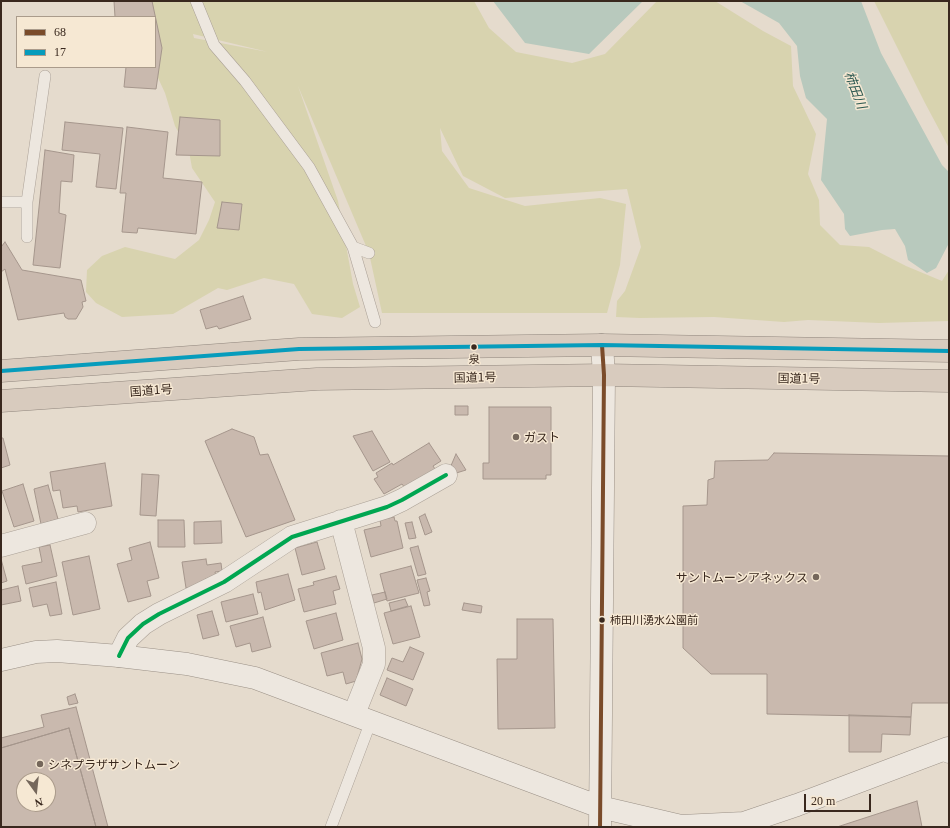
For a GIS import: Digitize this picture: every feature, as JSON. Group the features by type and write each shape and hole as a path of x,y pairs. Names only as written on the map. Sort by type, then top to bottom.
{"highway":[{"path":"1,370 299,349 602,345 949,351"},
{"name":"国道1号","path":"1,401 316,379 604,375 949,381"}],"street":[{"path":"600,817 604,375 602,345"},
{"path":"119,656 128,638 143,624 159,614 224,582 292,537 402,500 446,475"},
{"path":"340,521 374,648 374,664 363,718"},
{"path":"1,546 85,523"},
{"path":"2,659 36,652 57,651 119,656 186,664 255,678 363,718 600,817 681,826 744,822 797,805 949,748 949,752"}],"lane":[{"path":"196,1 214,45 245,81 309,167 353,247 375,322"},
{"path":"27,237 27,202 45,76"},
{"path":"1,202 27,202"},
{"path":"353,247 369,253"},
{"path":"331,827 363,718"}],"shaded area":[{"path":"149,1 474,1 489,28 516,52 572,63 605,54 657,1 715,1 763,31 791,46 793,86 816,134 808,174 819,200 820,225 840,245 869,247 906,266 942,281 949,270 949,321 879,323 808,320 784,322 714,317 616,317 617,301 625,291 641,247 627,189 505,198 463,176 440,128 442,151 469,188 525,206 600,198 626,204 620,265 607,313 382,313 369,253 298,86 338,201 353,284 360,307 342,318 312,314 294,284 264,278 227,290 218,288 173,314 122,317 96,303 86,292 87,270 102,256 125,247 175,259 199,240 209,220 215,202 192,168 189,151 175,126 165,93 153,68 156,68 156,16 155,16","holes":["193,34 268,52 194,38"]},
{"path":"874,1 949,1 949,148 925,103"}],"water":[{"path":"493,1 643,1 589,54 525,43"},
{"name":"柿田川","path":"740,1 861,1 881,53 942,165 949,172 949,243 936,268 927,273 908,260 905,246 895,229 850,236 845,229 844,214 821,180 827,119 806,98 800,76 797,46 779,23"}],"building":[{"path":"114,1 152,1 155,16 115,16"},
{"path":"156,20 162,48 156,89 124,87 126,68 156,68"},
{"path":"180,117 220,120 220,156 176,155"},
{"path":"65,122 123,128 116,189 96,187 100,154 62,150"},
{"path":"127,127 168,132 163,178 202,182 196,234 138,228 137,233 122,232 126,193 120,193"},
{"path":"45,150 74,155 72,182 61,181 59,213 66,215 60,268 33,265"},
{"path":"222,202 242,204 239,230 217,228"},
{"path":"5,242 22,270 81,280 86,301 82,302 83,307 76,319 68,319 65,317 64,313 18,320 5,269 1,272 1,247"},
{"path":"243,296 251,319 219,329 217,326 206,329 200,310"},
{"path":"455,406 468,406 468,415 455,415"},
{"path":"489,407 551,407 551,475 546,475 546,479 483,479 483,463 489,463"},
{"path":"232,429 254,437 260,455 268,454 295,520 246,537 205,441"},
{"path":"372,431 390,462 373,471 353,436"},
{"path":"1,438 3,438 10,465 1,468"},
{"path":"429,443 441,461 433,466 435,469 405,488 402,484 384,494 374,479 378,477 376,473 392,463 393,465"},
{"name":"サントムーンアネックス","path":"774,453 949,456 949,703 912,703 911,717 767,714 767,674 711,674 683,648 683,506 707,505 708,480 714,478 715,461 768,460"},
{"path":"456,454 466,470 453,474 450,468"},
{"path":"105,463 112,506 78,512 77,506 63,508 60,490 53,491 50,472"},
{"path":"142,474 159,475 156,516 140,515"},
{"path":"23,484 34,521 14,527 2,491"},
{"path":"48,485 58,519 41,524 34,489"},
{"path":"425,514 432,532 425,535 419,517"},
{"path":"394,517 395,521 397,521 403,548 371,557 364,530 381,526 380,520"},
{"path":"158,520 184,520 185,547 158,547"},
{"path":"221,521 222,543 194,544 194,522"},
{"path":"412,522 416,538 409,539 405,523"},
{"path":"150,542 159,578 147,581 151,596 128,602 117,564 132,560 129,548"},
{"path":"317,542 325,569 302,575 295,548"},
{"path":"50,545 57,576 26,584 22,566 42,562 39,547"},
{"path":"418,546 426,574 418,576 410,548"},
{"path":"89,556 100,609 73,615 62,562"},
{"path":"1,559 7,581 1,583"},
{"path":"206,559 207,565 221,563 222,571 215,572 216,577 205,579 206,585 186,588 182,562"},
{"path":"411,566 419,593 387,601 380,574"},
{"path":"288,574 295,600 265,610 261,592 258,593 256,582"},
{"path":"336,576 340,589 333,591 336,604 304,612 298,589 314,585 313,582"},
{"path":"426,578 430,591 427,592 430,605 424,606 417,580"},
{"path":"56,582 62,614 50,616 47,604 33,607 29,588"},
{"path":"18,586 21,601 1,605 1,590"},
{"path":"385,592 387,599 374,603 372,595"},
{"path":"253,594 258,614 226,622 221,602"},
{"path":"405,599 408,606 391,611 389,603"},
{"path":"464,603 482,606 481,613 462,610"},
{"path":"411,606 420,637 393,644 384,613"},
{"path":"212,611 219,635 203,639 197,615"},
{"path":"336,613 343,640 314,649 306,621"},
{"path":"263,617 271,647 252,652 250,643 236,647 230,626"},
{"path":"517,619 553,619 555,728 498,729 497,659 517,659"},
{"path":"358,643 362,659 356,681 346,684 343,672 327,676 321,653"},
{"path":"410,647 424,653 413,680 387,670 392,658 403,662"},
{"path":"387,678 413,689 406,706 380,695"},
{"path":"75,694 78,703 69,705 67,697"},
{"path":"76,707 108,827 96,827 69,728 1,748 1,738 44,727 41,715"},
{"path":"849,715 911,717 910,735 882,734 881,752 849,752"},
{"name":"シネプラザサントムーン","path":"69,728 96,827 1,827 1,748"},
{"path":"917,801 922,827 837,827"}],"transit line":[{"name":"68","path":"600,827 604,375 602,345"},
{"name":"17","path":"1,371 299,349 602,345 949,351"},
{"path":"119,656 128,638 143,624 159,614 224,582 292,537 387,507 446,475"}],"place":[{"name":"泉","path":"474,347"},
{"name":"ガスト","path":"516,437"},
{"name":"サントムーンアネックス","path":"816,577"},
{"name":"柿田川湧水公園前","path":"602,620"},
{"name":"シネプラザサントムーン","path":"40,764"}]}
